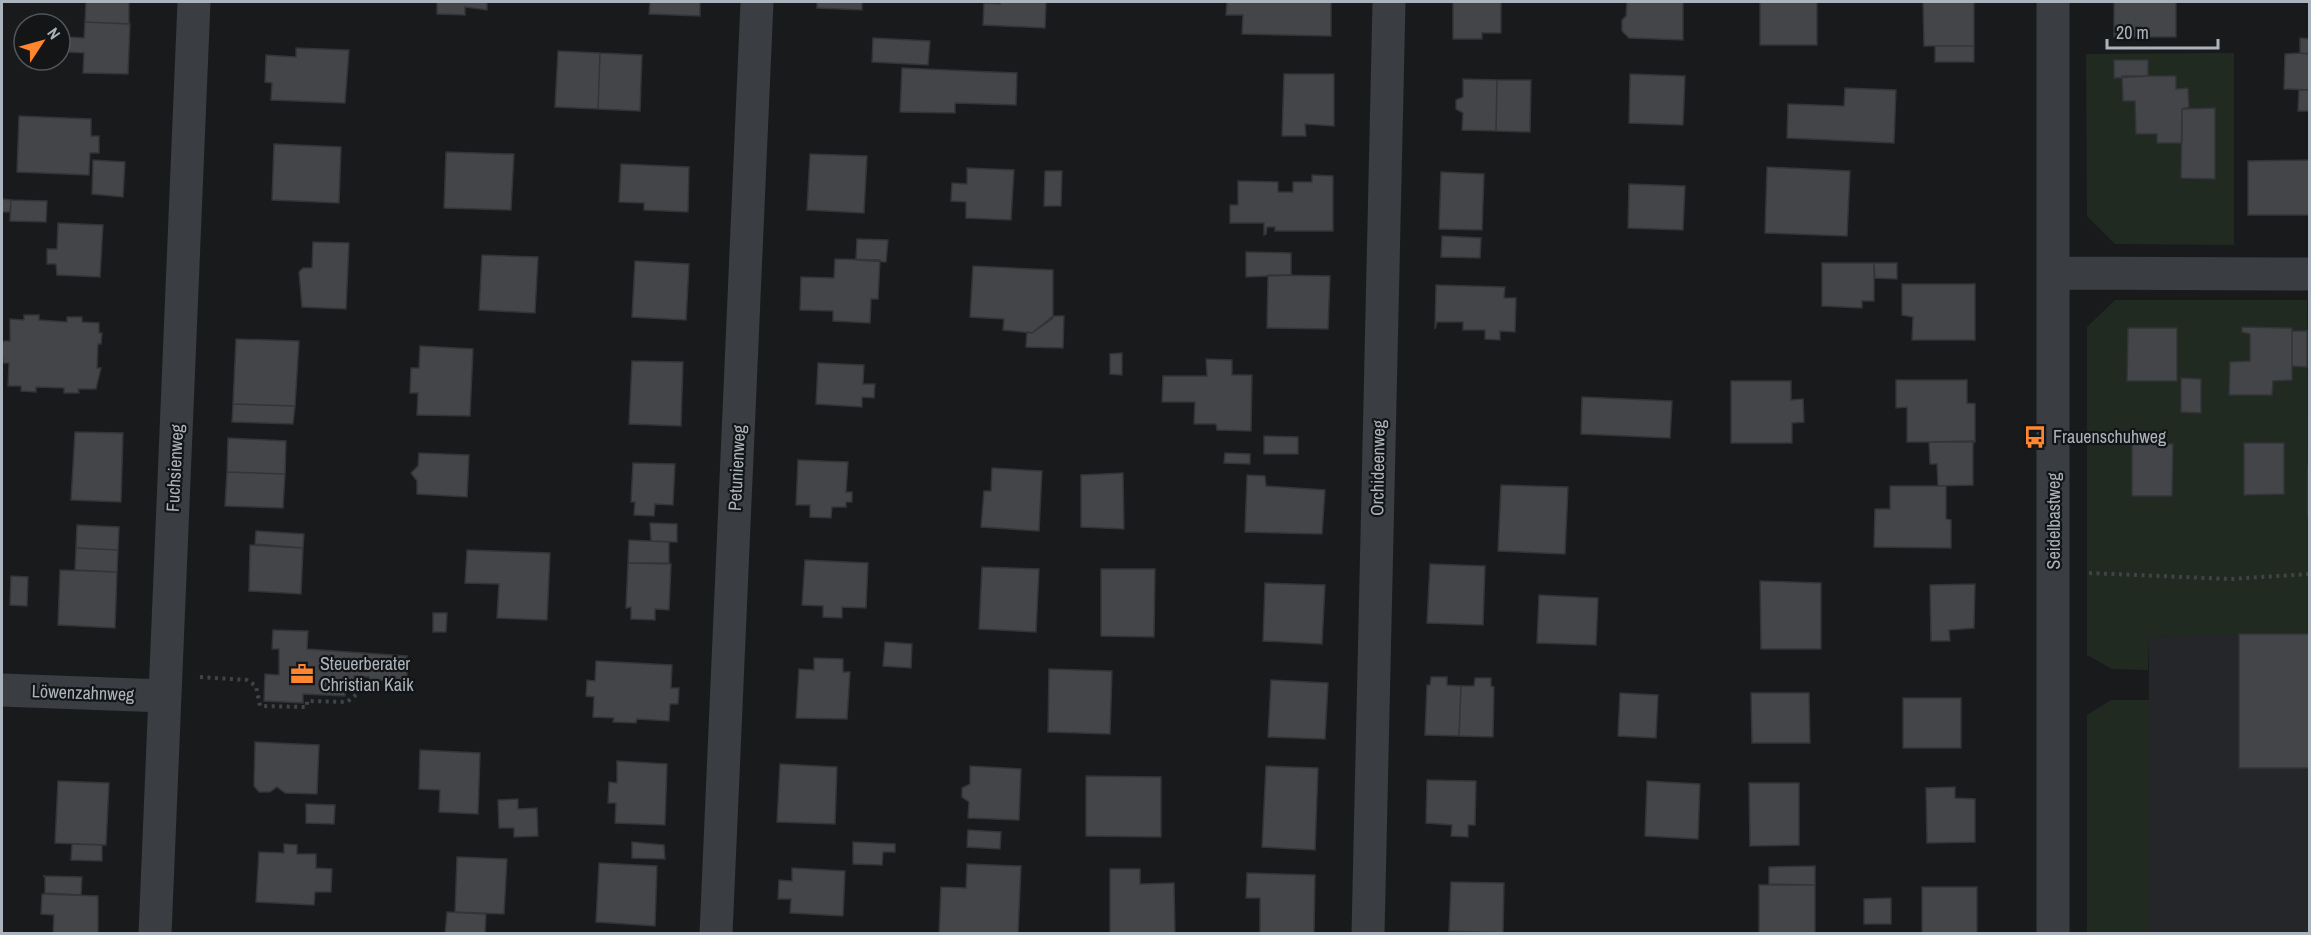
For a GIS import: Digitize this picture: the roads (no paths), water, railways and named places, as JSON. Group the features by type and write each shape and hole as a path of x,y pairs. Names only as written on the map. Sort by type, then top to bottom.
{"street":[{"name":"Fuchsienweg","path":"155,933 177,686 194,2"},
{"name":"Petunienweg","path":"716,933 757,2"},
{"name":"Orchideenweg","path":"1368,933 1389,2"},
{"name":"Seidelbastweg","path":"2053,2 2053,933"},
{"path":"2054,273 2310,274"},
{"name":"Löwenzahnweg","path":"2,690 177,686"}],"place":[{"name":"Frauenschuhweg","path":"2035,437"},
{"name":"Steuerberater Christian Kaik","path":"302,674"}]}
